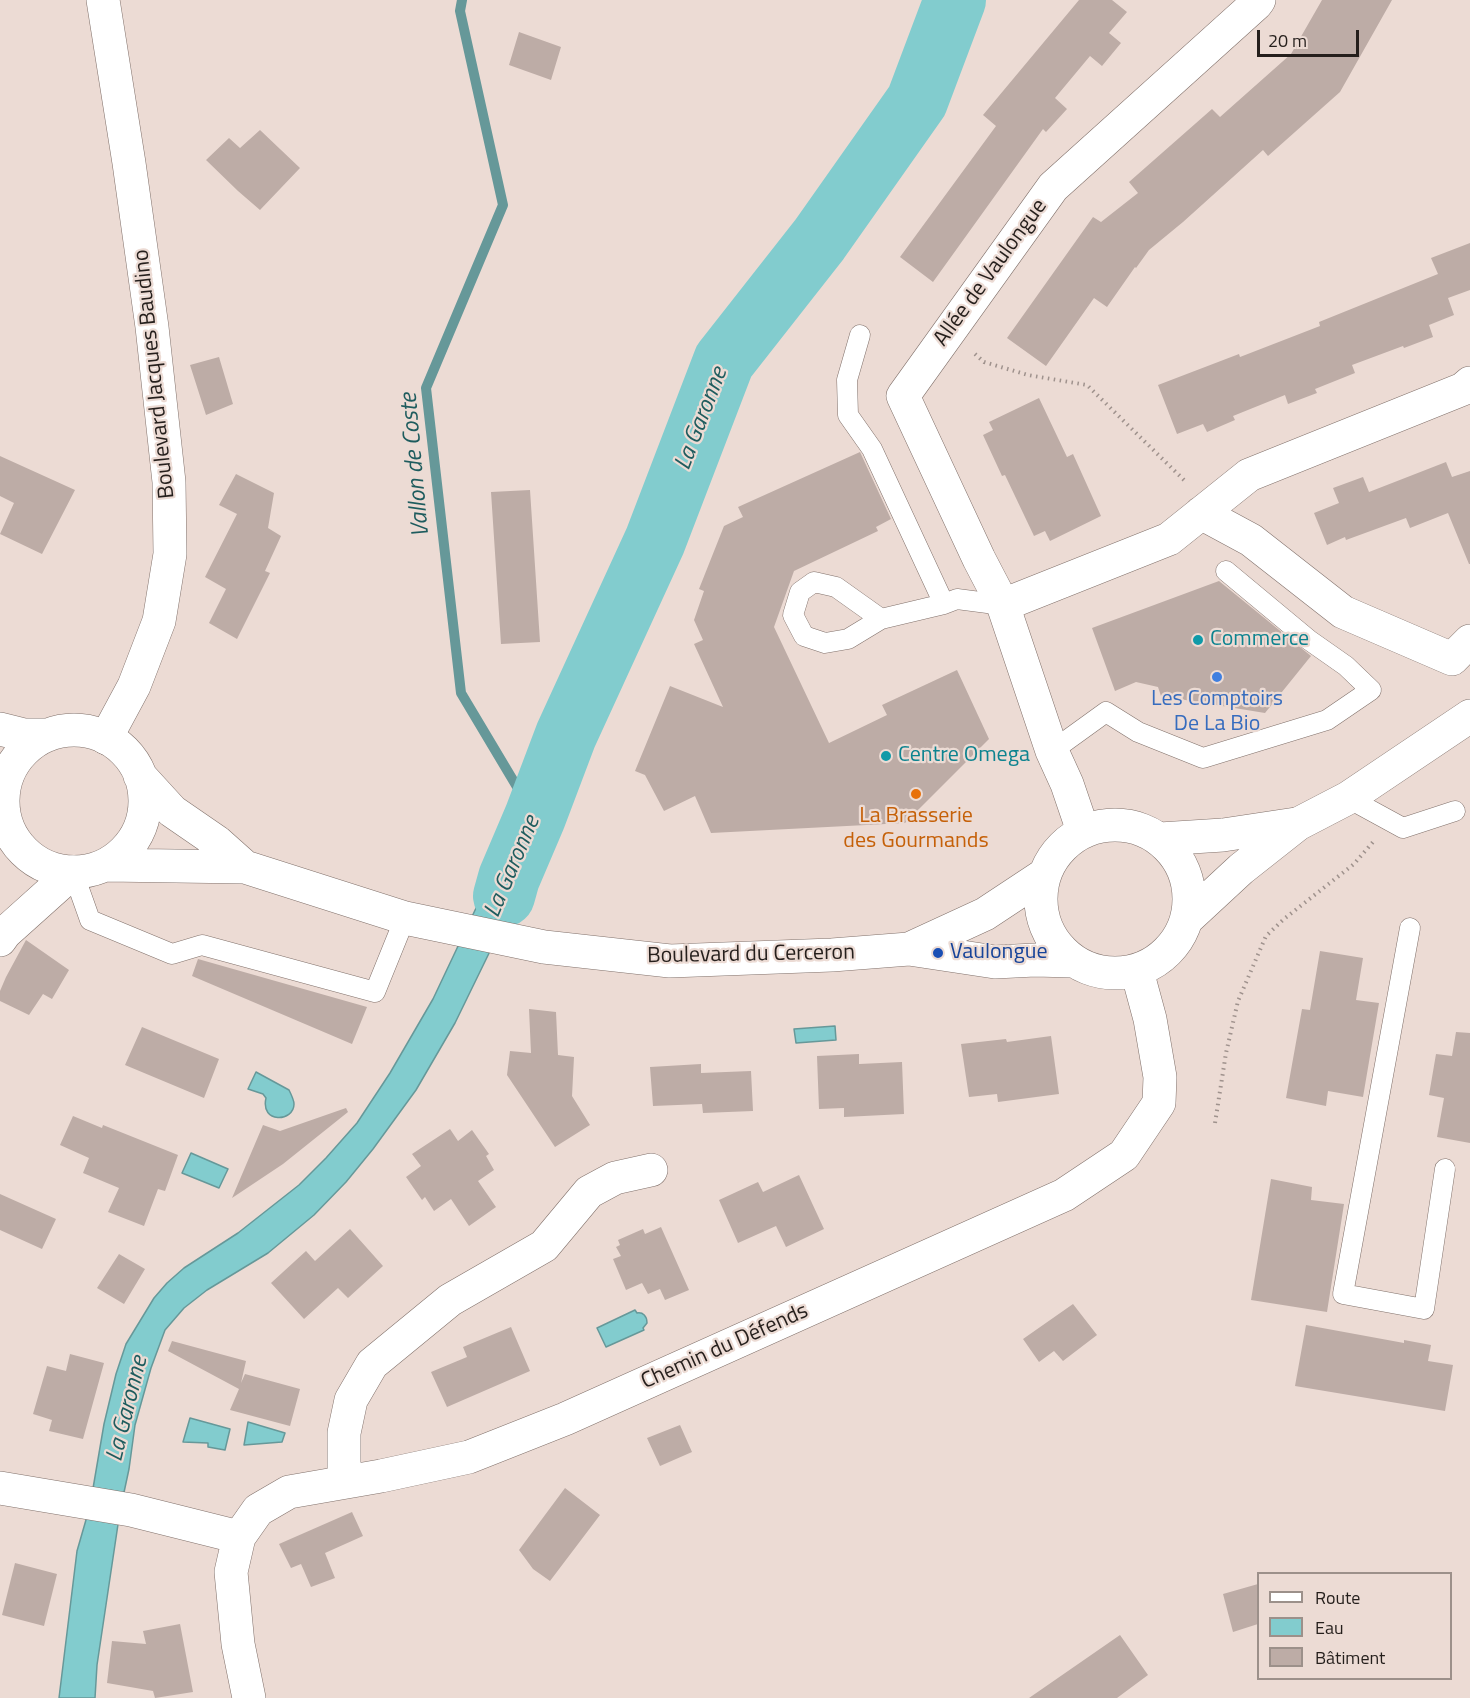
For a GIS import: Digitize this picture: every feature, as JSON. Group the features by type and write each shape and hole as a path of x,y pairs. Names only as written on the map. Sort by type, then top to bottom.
{"street":[{"name":"Boulevard Jacques Baudino","path":"103,0 152,327 169,482 170,554 159,621 134,686 106,738"},
{"name":"Allée de Vaulongue","path":"1083,831 1067,784 1052,751 1003,605 903,396 1053,187 1259,0"},
{"path":"1003,605 1169,539 1249,475 1463,389 1470,383"},
{"path":"1206,509 1251,540 1343,612 1452,659 1470,641"},
{"path":"1187,919 1242,868 1298,824 1348,798 1470,716"},
{"path":"0,729 24,735 87,731 106,738 120,747 132,760 140,776 145,796 143,817 135,836 123,853 106,865 73,872 51,869 32,859 17,844 4,820 3,803 6,782 15,762 29,747 48,735"},
{"name":"Boulevard du Cerceron","path":"140,776 172,811 217,842 245,867"},
{"path":"1160,839 1223,835 1298,824"},
{"path":"1103,825 1123,825 1143,830 1160,839 1176,855 1186,876 1190,897 1187,919 1177,942 1159,959 1137,971 1115,974 1092,971 1072,961 1054,945 1043,923 1040,899 1044,875 1053,857 1066,842 1083,831 1103,825"},
{"name":"Boulevard du Cerceron","path":"106,865 245,867 405,918 544,947 670,961 909,950 995,962 1072,961"},
{"path":"0,940 73,872"},
{"name":"Boulevard du Cerceron","path":"909,950 985,914 1044,875"},
{"name":"Chemin du Défends","path":"239,1537 258,1510 289,1492 381,1476 469,1457 565,1419 1064,1195 1124,1155 1159,1103 1160,1077 1150,1018 1137,971"},
{"path":"344,1482 344,1433 351,1400 372,1364 450,1300 544,1246 589,1192 615,1178 651,1170"},
{"path":"0,1488 131,1510 239,1537 231,1572 238,1644 249,1698"}],"lane":[{"path":"860,335 847,380 848,415 872,450 944,604"},
{"path":"1052,751 1106,712 1138,732 1203,758 1327,720 1371,690 1346,666 1309,640 1226,571"},
{"path":"881,619 957,599 1003,605"},
{"path":"1348,798 1403,828 1455,811"},
{"path":"73,872 90,920 172,954 202,945 375,992 405,918"},
{"path":"1410,928 1343,1294 1424,1309 1445,1169"}],"path":[{"path":"948,333 984,362 1028,375 1087,385 1206,509"},
{"path":"1215,1124 1226,1053 1238,1001 1266,936 1354,864 1375,839 1387,819"}],"water":[{"path":"535,817 533,850 513,904 455,1023 416,1090 373,1149 346,1182 314,1215 268,1253 207,1290 184,1308 165,1330 151,1368 135,1425 97,1665 95,1698 59,1698 77,1551 90,1506 104,1424 126,1344 154,1298 167,1283 184,1268 238,1233 299,1185 357,1123 390,1073 433,999 477,906 502,862"},
{"path":"835,1026 836,1040 796,1043 794,1029"},
{"path":"256,1072 289,1090 294,1104 289,1114 278,1118 272,1116 265,1106 266,1098 263,1094 248,1089"},
{"path":"191,1153 228,1169 219,1188 182,1173"},
{"path":"635,1310 646,1318 647,1323 644,1330 606,1347 597,1328"},
{"path":"190,1418 230,1429 225,1450 208,1447 208,1443 183,1442"},
{"path":"248,1422 285,1433 282,1442 244,1445"}],"building":[{"path":"1079,0 1112,0 1127,12 1109,33 1121,43 1102,66 1090,56 1055,98 1067,109 1046,132 1043,129 933,282 900,257 996,126 983,115"},
{"path":"1322,0 1392,0 1340,92 1268,156 1263,150 1149,250 1107,307 1094,298 1046,366 1007,338 1093,217 1101,222 1138,193 1129,182 1212,109 1220,117 1291,54"},
{"path":"519,32 561,47 551,80 509,65"},
{"path":"260,130 300,168 260,210 206,160 229,138 240,148"},
{"path":"1470,243 1470,290 1448,298 1454,315 1429,325 1433,337 1352,365 1355,373 1315,389 1317,393 1288,404 1285,395 1233,416 1235,420 1207,432 1203,424 1177,434 1158,385 1320,326 1319,322 1438,274 1431,258"},
{"path":"219,357 233,404 206,415 190,365"},
{"path":"1039,398 1067,457 1073,454 1101,516 1050,541 1045,531 1034,536 983,435 993,430 989,422"},
{"path":"860,452 891,519 876,527 878,531 794,571 774,627 829,743 887,715 882,705 957,670 989,739 905,823 711,833 695,796 664,811 645,775 635,771 670,686 723,707 694,644 703,640 694,620 704,591 699,589 724,526 743,517 738,507"},
{"path":"0,456 75,490 42,554 0,534 14,503 0,496"},
{"path":"1446,462 1452,477 1470,471 1470,564 1448,513 1410,528 1406,518 1327,545 1314,513 1339,503 1333,488 1363,477 1369,492"},
{"path":"236,474 274,493 268,528 281,536 265,571 270,573 237,639 209,623 226,589 205,577 237,514 219,505"},
{"path":"530,490 540,642 501,644 491,492"},
{"name":"Commerce","path":"1219,581 1311,656 1265,713 1161,696 1158,687 1136,682 1115,691 1092,628"},
{"path":"26,940 69,970 52,999 43,994 29,1015 0,1001 0,991"},
{"path":"1320,951 1363,958 1356,1000 1379,1003 1363,1097 1328,1091 1326,1106 1286,1098 1302,1009 1310,1010"},
{"path":"198,959 367,1007 352,1044 192,976"},
{"path":"529,1009 556,1012 558,1055 574,1057 572,1096 590,1125 555,1147 507,1075 510,1051 531,1053"},
{"path":"142,1027 219,1059 204,1098 125,1065"},
{"path":"1456,1032 1470,1033 1470,1143 1437,1137 1444,1098 1429,1095 1436,1054 1452,1056"},
{"path":"1051,1036 1059,1094 998,1102 997,1094 969,1097 961,1044 1006,1039 1007,1042"},
{"path":"859,1054 859,1064 902,1062 904,1114 844,1117 844,1108 819,1109 817,1056"},
{"path":"701,1064 701,1073 751,1071 753,1111 703,1113 702,1104 653,1106 650,1067"},
{"path":"346,1108 348,1112 283,1164 232,1198 263,1125 280,1131"},
{"path":"73,1116 102,1128 103,1125 178,1155 165,1191 158,1189 144,1226 108,1212 119,1188 83,1173 89,1158 60,1145"},
{"path":"450,1129 458,1141 472,1130 489,1154 486,1156 494,1170 478,1181 496,1207 469,1226 451,1199 434,1211 425,1197 422,1200 406,1177 421,1166 412,1154"},
{"path":"799,1175 824,1229 786,1247 776,1226 738,1243 719,1200 758,1182 763,1192"},
{"path":"1271,1179 1312,1187 1311,1200 1344,1204 1327,1312 1251,1300"},
{"path":"0,1194 56,1219 42,1249 0,1230"},
{"path":"661,1227 689,1290 665,1300 660,1289 648,1294 642,1283 626,1290 613,1259 621,1256 616,1247 620,1245 618,1240 643,1229 645,1234"},
{"path":"350,1229 383,1266 348,1298 338,1288 304,1319 271,1283 306,1251 315,1261"},
{"path":"119,1254 145,1269 124,1304 97,1288"},
{"path":"1073,1304 1097,1335 1063,1361 1054,1351 1039,1362 1023,1339"},
{"path":"1306,1325 1404,1343 1404,1340 1431,1345 1428,1361 1453,1365 1445,1411 1295,1386"},
{"path":"511,1327 530,1371 447,1407 431,1372 467,1357 463,1347"},
{"path":"172,1341 246,1361 241,1383 245,1374 300,1389 290,1426 230,1410 239,1389 168,1351"},
{"path":"70,1354 104,1363 83,1439 49,1431 52,1420 33,1414 47,1366 66,1371"},
{"path":"680,1425 692,1452 660,1466 647,1438"},
{"path":"565,1488 600,1515 550,1581 533,1569 519,1550"},
{"path":"352,1512 363,1536 325,1553 335,1578 311,1587 301,1564 291,1568 279,1544"},
{"path":"15,1563 57,1574 44,1626 2,1615"},
{"path":"1257,1584 1257,1624 1233,1632 1223,1594"},
{"path":"180,1624 193,1692 155,1698 153,1691 107,1683 112,1641 146,1644 143,1631"},
{"path":"1120,1635 1148,1675 1117,1698 1029,1698"}],"waterway":[{"name":"Vallon de Coste","path":"462,0 460,11 503,205 426,388 461,693 535,817"},
{"name":"La Garonne","path":"504,896 509,878 566,735 655,541 724,361 819,240 917,101 955,0"}],"place":[{"name":"Commerce","path":"1198,640"},
{"name":"Les Comptoirs De La Bio","path":"1217,677"},
{"name":"Centre Omega","path":"886,756"},
{"name":"La Brasserie des Gourmands","path":"916,794"},
{"name":"Vaulongue","path":"938,953"}]}
